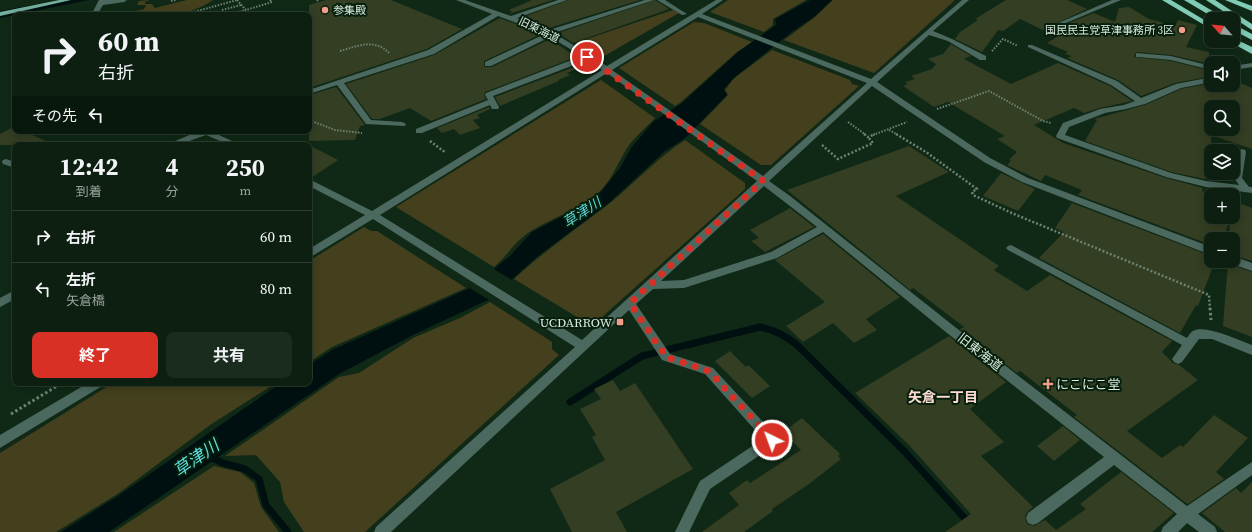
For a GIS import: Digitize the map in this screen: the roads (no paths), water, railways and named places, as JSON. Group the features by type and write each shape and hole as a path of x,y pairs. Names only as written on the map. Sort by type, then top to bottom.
{"highway":[{"path":"1166,0 1204,23"},
{"path":"1189,0 1210,12"},
{"path":"1210,0 1252,28"},
{"path":"1229,0 1252,9"},
{"path":"1241,0 1252,9"},
{"path":"1240,30 1252,38"},
{"path":"1240,44 1252,51"}],"main road":[{"path":"0,14 68,0"}],"street":[{"path":"96,12 102,1 124,0"},
{"name":"旧東海道","path":"459,0 499,13 549,33 587,57 763,181 1210,532"},
{"path":"512,18 564,0"},
{"path":"488,64 549,33 651,0"},
{"path":"660,0 684,14"},
{"path":"647,45 650,34 708,0"},
{"path":"312,252 610,73 647,45 720,0"},
{"path":"381,532 582,346 813,136 868,80 966,0"},
{"path":"1059,24 1118,0"},
{"path":"312,91 398,64 437,49 499,13"},
{"path":"697,14 868,80 987,160 1025,180 1204,248"},
{"path":"928,32 950,40 986,57"},
{"path":"1030,46 1114,83 1142,102"},
{"path":"1139,55 1171,58 1204,66"},
{"path":"419,130 493,104 489,95 498,90 587,57"},
{"path":"1240,67 1252,65"},
{"path":"1204,81 1179,86 1126,108 1103,111 1066,125 1060,136 1168,175 1206,184 1249,189"},
{"path":"339,82 369,122 402,124"},
{"path":"178,142 200,134"},
{"path":"220,134 232,142"},
{"path":"1242,152 1238,178 1249,189"},
{"path":"6,162 12,164"},
{"path":"312,184 388,223 566,334 582,346"},
{"path":"650,285 684,284 767,257 824,228"},
{"path":"1011,248 1189,344"},
{"path":"1240,263 1252,267"},
{"path":"0,303 12,296"},
{"path":"630,303 666,357 709,371 772,440 705,485 682,532"},
{"path":"1178,359 1196,334 1212,335 1252,350"},
{"path":"0,442 93,386"},
{"path":"1033,518 1114,457"},
{"path":"1168,532 1187,514 1252,468"}],"water":[{"path":"58,0 89,0 30,12 12,12 12,16 0,18 0,11"},
{"name":"草津川","path":"810,0 832,0 814,17 793,31 734,78 724,89 727,95 684,139 665,151 610,202 538,256 490,299 413,335 339,374 109,532 61,532 118,496 277,386 312,386 312,363 332,350 470,288 510,256 532,232 572,211 600,193 620,168 631,148 654,121 682,103 738,52 776,25 775,19"}],"waterway":[{"path":"570,402 642,356 760,327 770,330 784,336 797,345 905,452 977,532"},
{"name":"草津川","path":"208,456 223,463 245,469 259,479 266,505 288,532"}],"place":[{"name":"参集殿","path":"325,10"},
{"name":"国民民主党草津事務所 3区","path":"1182,30"},
{"name":"UCDARROW","path":"620,322"},
{"name":"にこにこ堂","path":"1048,384"}],"district":[{"name":"矢倉一丁目","path":"943,397"}]}
